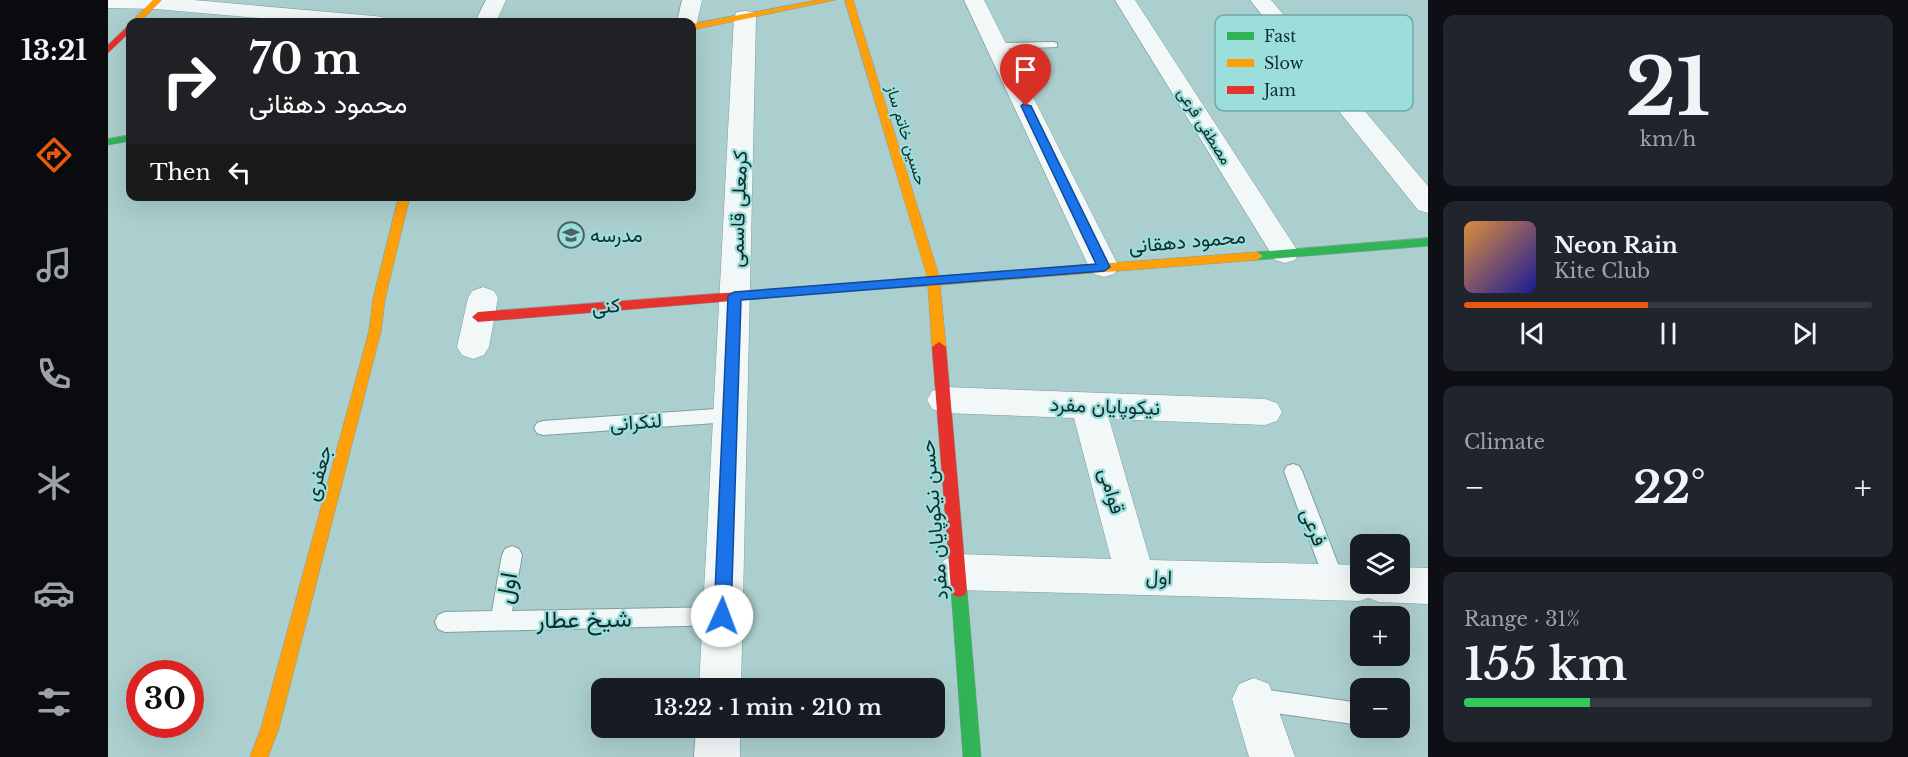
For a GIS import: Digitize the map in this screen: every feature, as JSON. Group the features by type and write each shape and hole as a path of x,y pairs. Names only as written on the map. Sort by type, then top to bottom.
{"street":[{"path":"350,18 364,0"},
{"path":"488,18 496,0"},
{"path":"689,18 692,0"},
{"path":"696,26 831,0"},
{"name":"حسین خاتم ساز","path":"849,0 934,280"},
{"path":"974,0 1104,267"},
{"name":"مصطفی فرعی","path":"1125,0 1285,253"},
{"path":"1260,0 1272,15"},
{"path":"108,2 157,2 327,18"},
{"path":"139,18 157,2"},
{"name":"کرمعلی قاسمی","path":"720,678 745,17"},
{"path":"108,50 126,31"},
{"path":"1351,111 1428,204"},
{"path":"108,142 126,139"},
{"name":"جعفری","path":"259,757 270,728 360,388 404,201"},
{"name":"محمود دهقانی","path":"734,296 1428,242"},
{"name":"حسن نیکوپایان مفرد","path":"934,280 972,757"},
{"name":"کنی","path":"473,347 481,308 734,296"},
{"name":"نیکوپایان مفرد","path":"944,400 1265,412"},
{"name":"قوامی","path":"1088,406 1136,577"},
{"name":"اول","path":"958,572 1348,582"},
{"path":"1410,585 1428,586"},
{"path":"1254,699 1272,757"},
{"path":"717,757 718,738"}],"lane":[{"path":"998,46 1053,45"},
{"name":"لنکرانی","path":"543,428 730,415"},
{"name":"فرعی","path":"1293,471 1348,582"},
{"name":"اول","path":"500,621 512,555"},
{"name":"شیخ عطار","path":"445,622 722,616"},
{"path":"1254,699 1350,713"}],"traffic: fast":[{"path":"108,142 126,139"},
{"path":"1257,256 1428,242"},
{"path":"959,590 972,757"}],"traffic: slow":[{"path":"139,18 158,0"},
{"path":"696,26 831,0"},
{"path":"849,0 934,280 939,347"},
{"path":"259,757 270,728 375,331 379,299 404,201"},
{"path":"803,291 1257,256"}],"traffic: jam":[{"path":"108,50 126,31"},
{"path":"478,317 803,291"},
{"path":"939,347 959,590"}],"place":[{"name":"مدرسه","path":"571,235"}],"route":[{"path":"722,616 734,296 1104,267 1026,106"}]}
